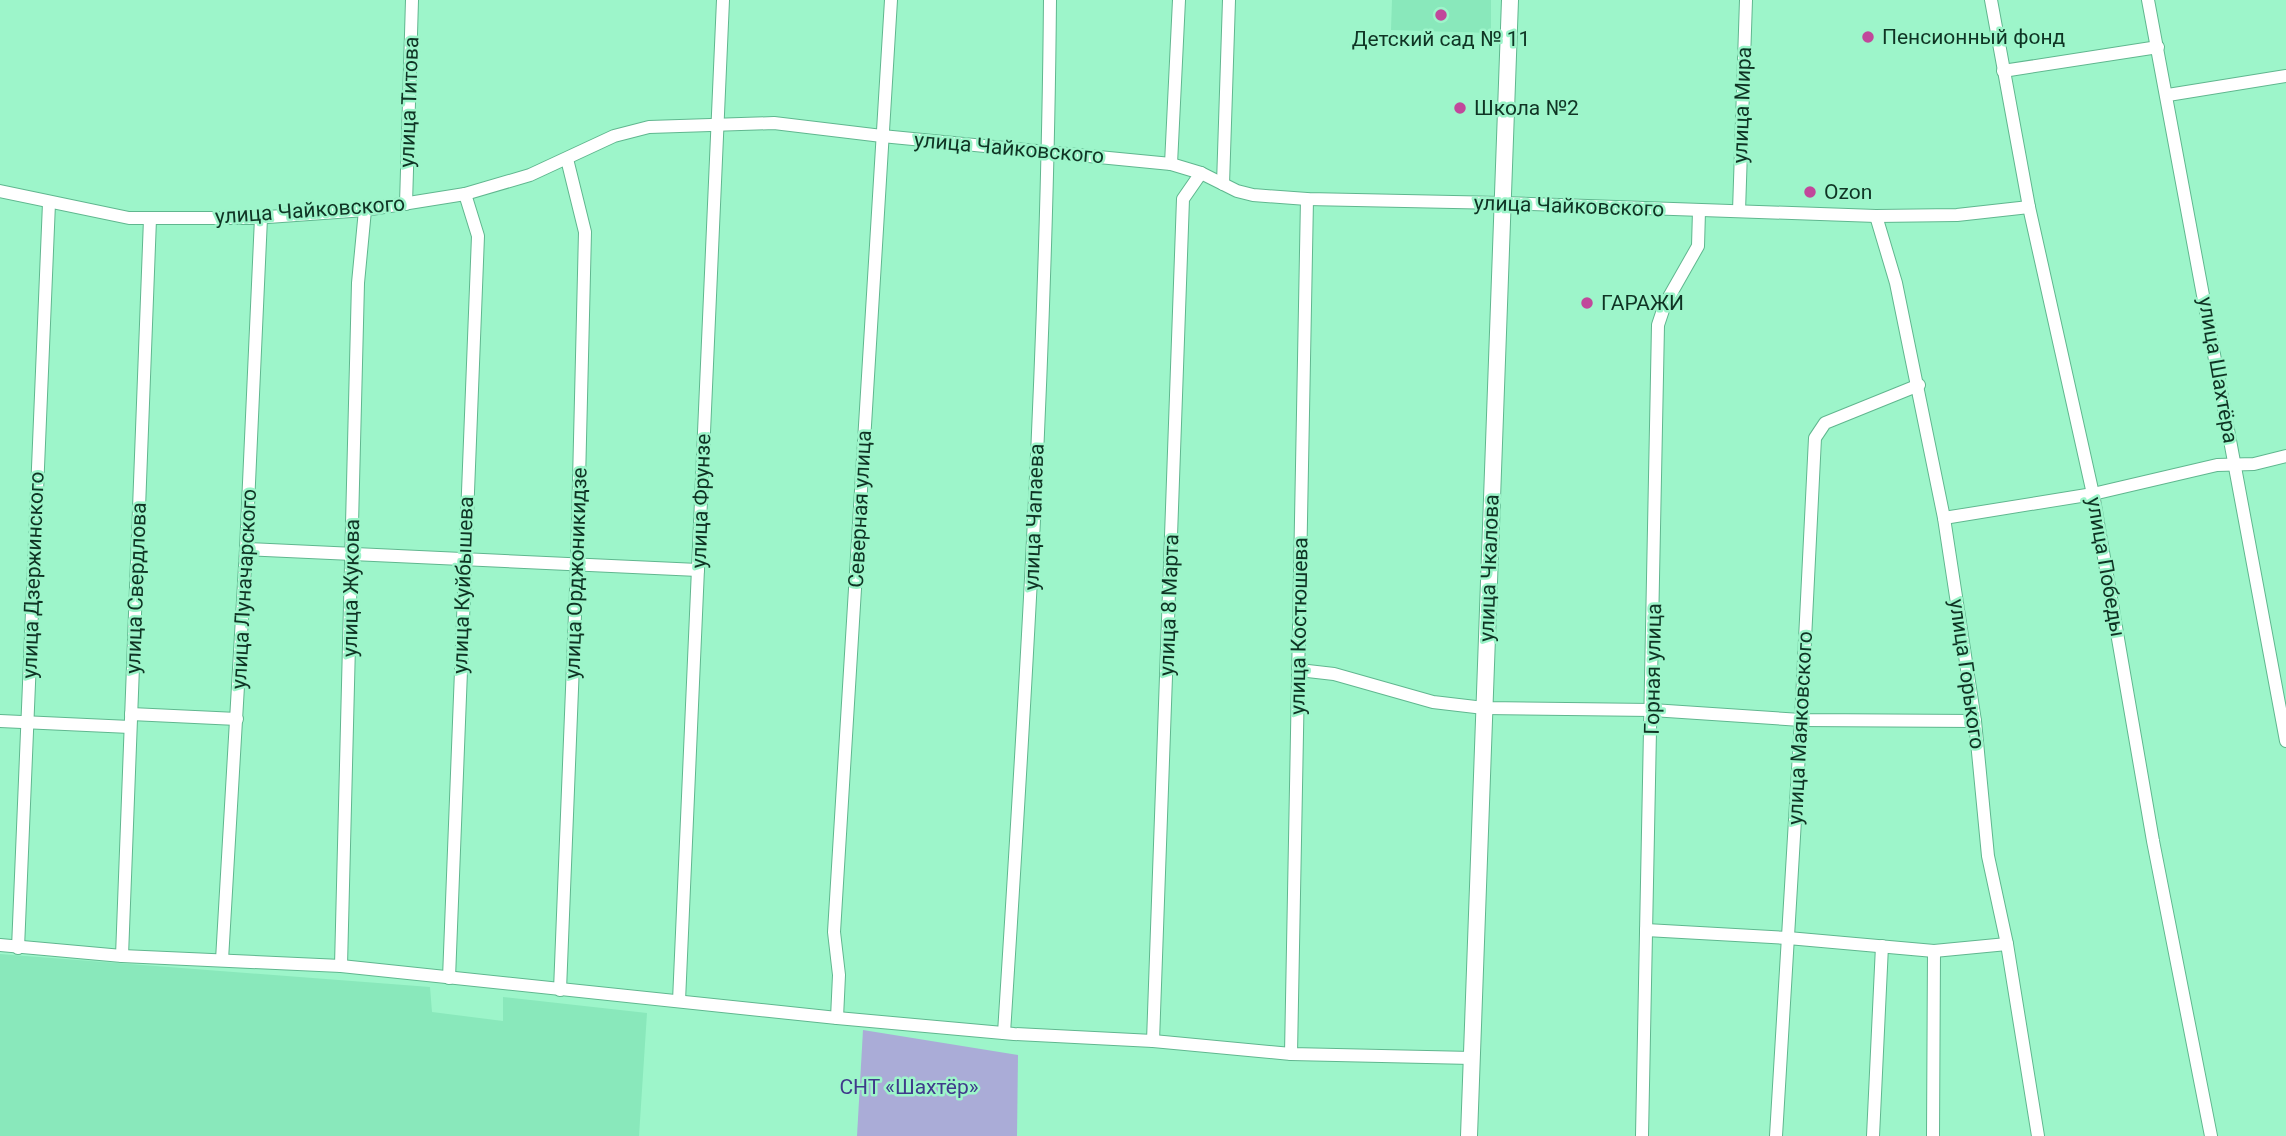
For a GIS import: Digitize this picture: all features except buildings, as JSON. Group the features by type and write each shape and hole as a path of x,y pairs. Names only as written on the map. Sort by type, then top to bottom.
{"main road":[{"name":"улица Чкалова","path":"1469,1136 1510,0"}],"street":[{"name":"улица Титова","path":"406,204 412,0"},
{"name":"улица Фрунзе","path":"679,1002 723,0"},
{"name":"Северная улица","path":"837,1018 839,975 834,932 891,0"},
{"name":"улица Чапаева","path":"1004,1033 1029,650 1048,152 1050,0"},
{"path":"1171,164 1180,0"},
{"path":"1223,184 1229,0"},
{"name":"улица Мира","path":"1739,211 1746,0"},
{"name":"улица Победы","path":"1991,0 2029,207 2093,494 2151,828 2211,1136"},
{"name":"улица Шахтёра","path":"2148,0 2168,95 2286,741"},
{"path":"2003,71 2158,47"},
{"path":"2168,95 2286,76"},
{"name":"улица Чайковского","path":"0,191 99,214 150,219 261,218 365,210 465,194 530,176 614,136 649,127 774,123 1171,164 1201,173 1253,195 1307,199 1876,216 1957,215 2029,207"},
{"name":"улица Орджоникидзе","path":"560,990 577,564 585,232 567,159"},
{"name":"улица 8 Марта","path":"1153,1041 1184,199 1201,173"},
{"name":"улица Куйбышева","path":"449,978 478,236 465,194"},
{"name":"улица Костюшева","path":"1292,1054 1307,199"},
{"name":"улица Дзержинского","path":"18,948 49,203"},
{"name":"улица Жукова","path":"341,966 358,283 365,210"},
{"name":"Горная улица","path":"1642,1136 1658,325 1665,304 1698,246 1699,211"},
{"name":"улица Горького","path":"1876,216 1896,283 1944,517 1975,721 1988,856 2007,944 2038,1136"},
{"name":"улица Луначарского","path":"222,960 246,549 261,218"},
{"name":"улица Свердлова","path":"122,956 150,219"},
{"name":"улица Маяковского","path":"1776,1136 1815,438 1825,423 1919,385"},
{"path":"1944,517 2093,494 2217,465 2254,464 2286,456"},
{"path":"246,549 698,570"},
{"path":"1299,670 1334,674 1433,702 1485,708 1652,710 1801,719 1975,721"},
{"path":"0,720 27,722 237,719"},
{"path":"1646,930 1788,938 1934,951 2007,944"},
{"path":"0,945 122,956 341,966 1004,1033 1153,1041 1292,1054 1472,1058"},
{"path":"1873,1136 1882,946"},
{"path":"1933,1136 1934,951"}],"shaded area":[{"name":"Детский сад № 11","path":"1392,0 1491,0 1491,33 1391,30"},
{"path":"0,954 430,987 432,1012 503,1021 503,997 647,1013 639,1136 0,1136"}],"green space":[{"name":"СНТ «Шахтёр»","path":"863,1030 1018,1055 1017,1136 857,1136"}],"place":[{"name":"Детский сад № 11","path":"1441,15"},
{"name":"Пенсионный фонд","path":"1868,37"},
{"name":"Школа №2","path":"1460,108"},
{"name":"Ozon","path":"1810,192"},
{"name":"ГАРАЖИ","path":"1587,303"}]}
